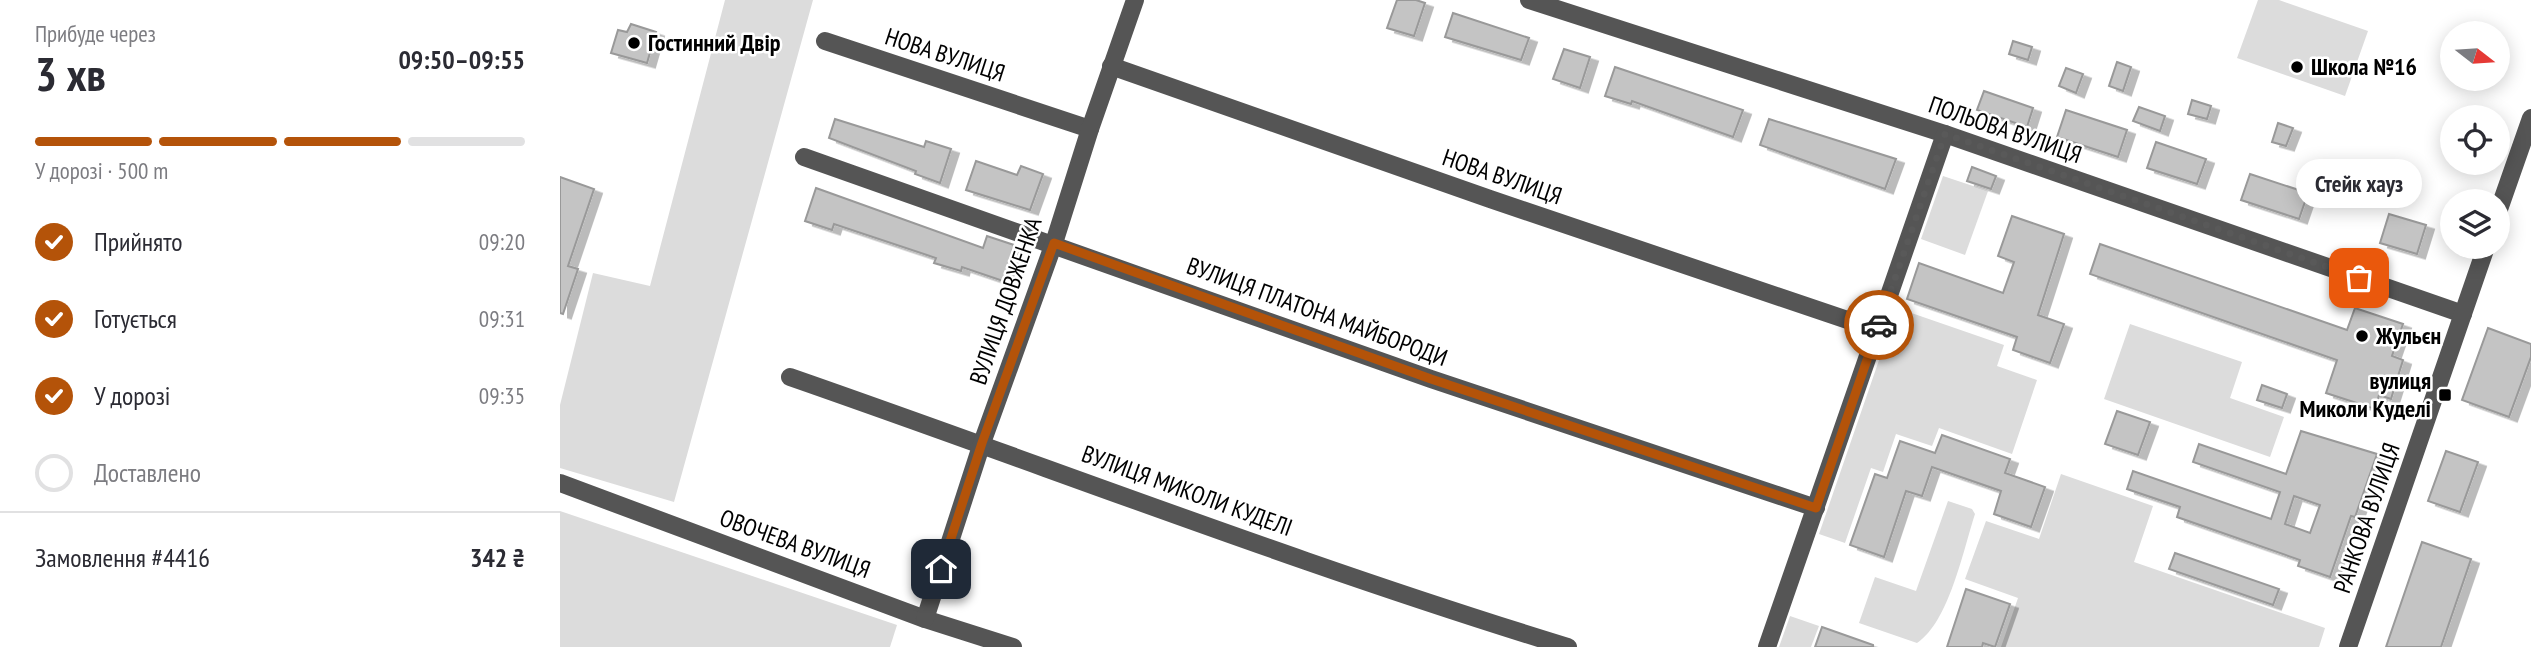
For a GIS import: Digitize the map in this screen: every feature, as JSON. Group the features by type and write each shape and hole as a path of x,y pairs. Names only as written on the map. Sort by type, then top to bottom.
{"street":[{"name":"ВУЛИЦЯ ДОВЖЕНКА","path":"925,619 982,443 1054,243 1135,0"},
{"name":"ПОЛЬОВА ВУЛИЦЯ","path":"1530,0 1945,134 2463,314"},
{"name":"НОВА ВУЛИЦЯ","path":"825,41 1090,129"},
{"name":"НОВА ВУЛИЦЯ","path":"1111,66 1490,199 1877,330"},
{"path":"2506,189 2531,118"},
{"path":"1767,647 1945,134"},
{"name":"ВУЛИЦЯ ПЛАТОНА МАЙБОРОДИ","path":"804,157 1054,243 1431,379 1816,508"},
{"name":"РАНКОВА ВУЛИЦЯ","path":"2348,647 2482,259"},
{"name":"ВУЛИЦЯ МИКОЛИ КУДЕЛІ","path":"790,377 1365,581 1569,647"},
{"name":"ОВОЧЕВА ВУЛИЦЯ","path":"560,483 925,619 1013,647"}],"shaded area":[{"path":"725,0 813,0 674,502 560,468 560,405 593,273 650,286"},
{"path":"2258,0 2279,0 2368,31 2345,96 2237,58"},
{"path":"1943,176 1988,191 1965,255 1921,239"},
{"path":"1897,308 2004,345 1997,366 2037,380 2012,454 1939,428 1932,446 1896,434 1883,472 1871,468 1845,543 1819,534"},
{"path":"2130,324 2242,362 2230,398 2284,417 2270,457 2104,399"},
{"path":"2061,474 2153,506 2134,562 2325,628 2319,647 2001,647 2018,598 1965,579 1986,521 2039,539"},
{"path":"1948,501 1972,509 1975,514 1954,584 1938,619 1928,633 1917,643 1859,623 1875,577 1916,591"},
{"path":"560,511 897,625 890,647 560,647"},
{"path":"1790,616 1819,626 1811,647 1779,647"}],"building":[{"path":"1397,0 1425,3 1414,36 1387,28"},
{"path":"1453,13 1529,38 1521,60 1445,37"},
{"name":"Гостинний Двір","path":"631,24 656,32 647,63 611,53 618,30 627,32"},
{"path":"2013,41 2032,47 2028,60 2009,54"},
{"path":"1564,49 1590,57 1580,88 1553,79"},
{"path":"2117,62 2131,67 2123,91 2109,86"},
{"path":"1615,67 1743,110 1733,137 1632,101 1631,104 1605,96"},
{"path":"2066,68 2083,74 2076,93 2059,86"},
{"path":"1984,91 2033,108 2027,127 1977,110"},
{"path":"2192,100 2211,106 2207,119 2188,114"},
{"path":"2139,107 2165,116 2160,131 2133,121"},
{"path":"2066,110 2127,130 2118,157 2057,137"},
{"path":"835,119 924,147 926,141 951,149 940,183 915,174 916,171 829,138"},
{"path":"1769,119 1896,159 1885,189 1760,145"},
{"path":"2278,123 2293,128 2286,146 2272,142"},
{"path":"2156,142 2206,159 2197,184 2147,168"},
{"path":"976,161 1017,175 1021,166 1043,174 1030,210 966,190"},
{"path":"1972,167 1996,176 1991,189 1967,181"},
{"path":"2250,174 2308,193 2299,219 2241,200"},
{"path":"560,177 594,189 568,266 578,269 563,314 560,313"},
{"path":"816,188 983,248 987,236 1014,245 1003,281 962,267 961,271 934,263 936,258 834,224 832,230 805,221"},
{"path":"2389,214 2426,225 2417,254 2380,243"},
{"path":"2012,216 2064,234 2038,315 2064,324 2050,363 2013,350 2017,337 1907,299 1919,263 2003,293 2014,262 1998,256"},
{"path":"2100,244 2347,330 2355,308 2403,324 2392,356 2403,360 2391,399 2379,395 2375,409 2326,393 2337,360 2090,274"},
{"path":"2488,328 2531,344 2531,357 2509,417 2462,400"},
{"path":"2262,385 2287,394 2282,408 2257,400"},
{"path":"2117,411 2150,422 2138,455 2105,444"},
{"path":"2301,431 2377,454 2355,517 2351,516 2330,577 2298,566 2300,560 2177,517 2180,507 2127,489 2133,471 2271,519 2280,492 2193,462 2199,444 2286,474","holes":["2294,496 2320,505 2310,533 2285,524"]},
{"path":"1942,435 2010,459 2005,473 2045,487 2031,527 1994,514 2001,491 1932,467 1922,496 1906,491 1884,557 1850,545 1875,474 1887,478 1900,441 1935,453"},
{"path":"2446,451 2478,462 2460,512 2428,501"},
{"path":"2422,542 2471,559 2441,647 2386,647"},
{"path":"2175,553 2279,589 2273,605 2169,569"},
{"path":"1966,589 2010,604 1995,647 1983,643 1982,647 1947,647"},
{"path":"1822,627 1873,645 1873,647 1815,647"}],"way so far":[{"path":"1879,325 1945,134 2359,278"}],"place":[{"name":"Гостинний Двір","path":"634,43"},
{"name":"Школа №16","path":"2297,67"},
{"name":"Стейк хауз","path":"2359,278"},
{"name":"Жульєн","path":"2362,336"},
{"name":"вулиця Миколи Куделі","path":"2445,395"}],"route":[{"path":"941,569 982,443 1054,243 1431,379 1816,508 1879,325"}]}
